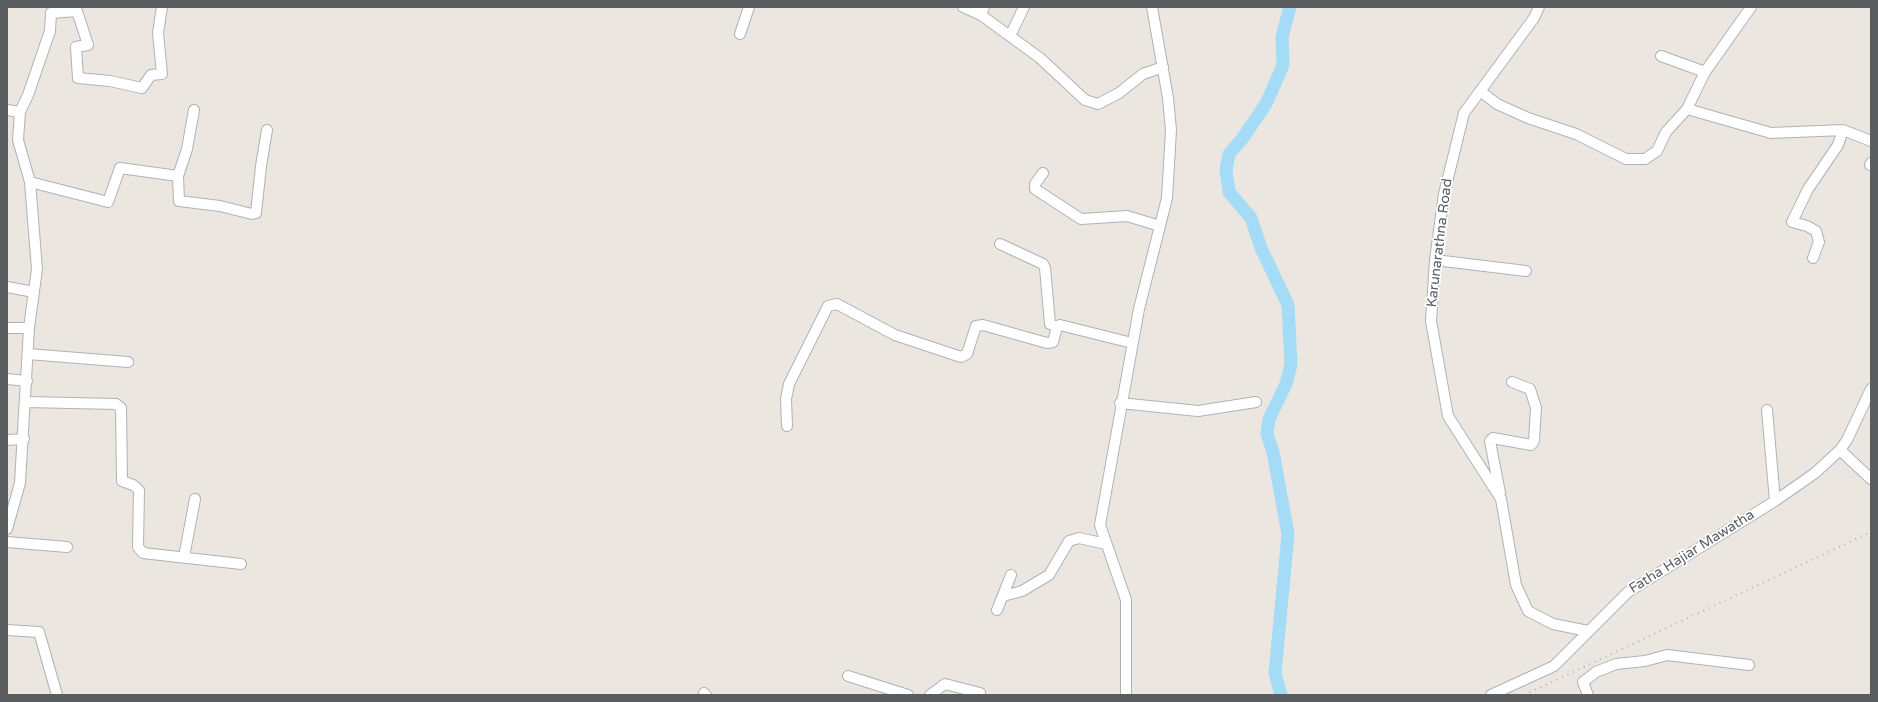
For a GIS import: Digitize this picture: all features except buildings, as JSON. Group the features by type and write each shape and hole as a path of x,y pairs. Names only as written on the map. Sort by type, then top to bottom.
{"street":[{"path":"7,529 20,483 30,328 37,269 30,182 18,140 20,112 28,95 50,31 51,13 77,11 88,45 76,47 78,78 110,81 142,88 151,76 162,74 158,33 162,7"},
{"path":"740,34 749,7"},
{"path":"963,7 982,11 1010,36 1040,58 1084,100 1098,104 1119,93 1143,74 1163,67"},
{"path":"1010,36 1024,7"},
{"path":"1126,695 1126,600 1100,524 1120,403 1132,342 1167,198 1171,130 1168,98 1152,7"},
{"name":"Karunarathna Road","path":"1539,7 1534,18 1464,114 1444,194 1435,260 1431,321 1448,416 1501,499 1516,585 1528,611 1553,624 1588,632"},
{"path":"1480,91 1497,104 1528,118 1576,134 1626,159 1644,160 1657,151 1666,132 1687,109 1705,72 1751,7"},
{"path":"1661,56 1705,72"},
{"path":"1687,109 1771,133 1842,130 1871,141"},
{"path":"7,110 20,112"},
{"path":"194,110 187,149 178,176 179,202 220,206 252,214 256,213 261,166 267,130"},
{"path":"1812,258 1819,242 1816,231 1808,226 1792,222 1808,189 1838,145 1842,130"},
{"path":"30,182 108,202 120,168 178,176"},
{"path":"1043,173 1035,184 1035,189 1081,219 1127,216 1160,226"},
{"path":"1000,244 1043,264 1045,268 1050,324 1057,327 1060,325 1132,342"},
{"path":"1435,260 1526,271"},
{"path":"7,287 34,292"},
{"path":"787,426 786,399 789,384 828,306 837,304 896,335 962,357 967,354 976,326 983,325 1047,343 1052,342 1057,327"},
{"path":"7,328 30,328"},
{"path":"28,354 128,362"},
{"path":"7,379 27,381"},
{"path":"1501,499 1490,441 1493,438 1531,445 1534,441 1536,408 1530,388 1512,382"},
{"name":"Fatha Hajiar Mawatha","path":"1491,695 1554,666 1628,592 1775,500 1815,473 1840,450 1847,440 1871,388"},
{"path":"26,402 116,404 121,408 122,481 133,485 139,490 138,547 143,553 241,564"},
{"path":"1120,403 1198,411 1256,402"},
{"path":"1767,410 1775,500"},
{"path":"7,440 24,439"},
{"path":"1840,450 1871,478"},
{"path":"184,558 195,500"},
{"path":"1003,596 1022,591 1049,575 1069,541 1078,538 1106,544"},
{"path":"7,542 67,547"},
{"path":"997,610 1011,575"},
{"path":"7,630 39,632 57,695"},
{"path":"1588,695 1583,682 1596,672 1616,664 1645,661 1667,656 1749,665"},
{"path":"848,676 908,695"},
{"path":"930,695 945,684 980,693 980,695"}],"waterway":[{"path":"1281,695 1275,673 1288,534 1273,452 1267,434 1269,419 1286,384 1291,365 1288,305 1261,248 1251,218 1229,192 1226,170 1229,154 1242,139 1266,104 1283,65 1282,37 1290,7"}],"railway":[{"path":"1524,695 1871,532"}]}
